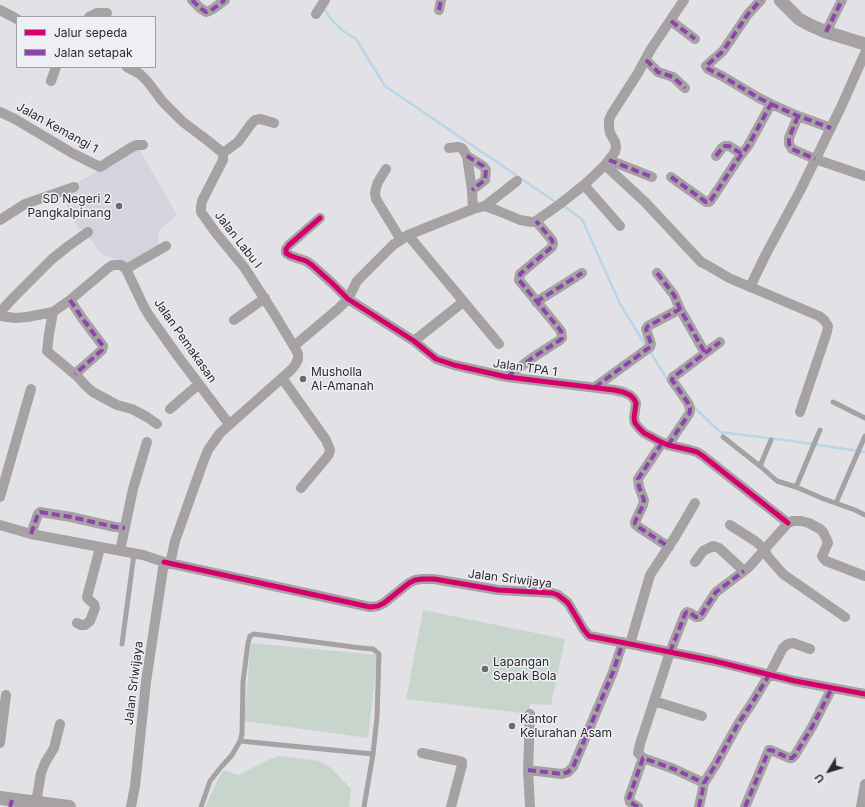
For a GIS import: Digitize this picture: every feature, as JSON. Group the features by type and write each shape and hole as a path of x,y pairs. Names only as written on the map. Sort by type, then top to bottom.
{"main road":[{"path":"8,802 36,803 69,807"}],"street":[{"path":"192,0 206,12 210,12 224,0"},
{"path":"316,14 325,0"},
{"path":"484,206 520,220 536,221 584,185 607,163 615,152 616,147 609,127 611,115 684,0"},
{"path":"761,0 748,14 723,51 706,66 708,69 771,104 831,128"},
{"path":"780,0 799,19 810,25 826,32 865,44"},
{"path":"826,32 842,0"},
{"path":"0,10 16,18"},
{"path":"91,16 98,13 107,13"},
{"path":"670,20 695,39"},
{"path":"750,287 831,128 865,53"},
{"path":"646,60 658,72 673,77 685,88"},
{"path":"51,81 56,68"},
{"path":"129,68 140,74 148,81 163,102 183,122 223,153 238,142 255,120 259,119 274,123"},
{"path":"671,177 706,202 709,202 748,146 771,104"},
{"name":"Jalan Kemangi 1","path":"0,112 15,119 72,153 100,167 132,147 143,145"},
{"path":"798,116 788,138 792,149 815,159 865,176"},
{"path":"716,156 725,146 729,146 742,154"},
{"path":"449,148 462,148 467,156 472,190 472,209"},
{"name":"Jalan Labu I","path":"223,153 223,160 202,201 201,212 244,267 294,346"},
{"path":"467,156 483,166 486,170 485,180 472,190"},
{"path":"607,163 652,177"},
{"path":"607,163 702,262 729,278 819,316 827,323 827,332 800,412"},
{"path":"386,169 378,182 375,193 376,199 405,237 464,302 499,344"},
{"path":"167,563 208,450 214,440 229,424 295,365 298,359 298,354 294,346 348,299 357,281 393,245 405,237 472,209 484,206 517,181"},
{"path":"584,185 620,226"},
{"path":"0,220 25,204 74,187"},
{"name":"Jalan TPA 1","path":"320,218 289,245 286,249 289,255 306,261 312,265 332,282 348,299 414,341 436,359 454,365 507,377 595,387 623,392 630,395 634,398 636,403 634,418 635,423 644,432 665,444 697,452 788,523"},
{"path":"507,377 562,338 561,331 519,280 520,274 552,247 553,244 547,233 536,221"},
{"path":"0,312 52,259 66,247 88,232"},
{"path":"0,316 15,318 53,312 113,265 121,265 126,270 166,246"},
{"name":"Jalan Pemakasan","path":"126,270 150,317 229,424"},
{"path":"536,302 582,273"},
{"path":"657,273 674,295 680,309 705,353"},
{"path":"234,320 265,298"},
{"path":"70,300 103,346 102,350 75,374"},
{"path":"414,341 464,302"},
{"path":"595,387 650,347 651,344 646,329 648,326 680,309"},
{"path":"53,312 48,351 93,392 117,404 132,409 157,424"},
{"path":"669,547 637,526 634,522 644,505 638,479 689,414 690,408 688,403 672,380 673,378 676,374 720,342"},
{"path":"282,378 326,440 330,450 327,457 301,488"},
{"path":"170,409 199,384"},
{"path":"0,497 31,389"},
{"path":"120,551 133,489 147,442"},
{"path":"528,770 562,774 568,772 573,767 626,643 650,575 669,547 695,503"},
{"path":"31,534 38,513 41,512 125,528"},
{"path":"704,783 674,769 643,758 638,753 670,652 685,614 690,612 696,617 699,617 716,592 744,571 788,523 792,522 801,521 809,523 820,529 828,540 822,556 826,561 865,576"},
{"name":"Jalan Sriwijaya","path":"0,525 31,534 134,554 167,563 370,607 378,606 384,603 409,583 422,579 434,579 498,590 552,593 558,595 568,603 584,630 589,636 594,638 714,661 810,684 865,694"},
{"path":"730,525 764,550 776,566 788,577 845,617"},
{"path":"695,562 703,551 713,546 719,548 744,571"},
{"path":"77,623 85,625 90,621 95,608 94,604 87,597 100,548"},
{"name":"Jalan Sriwijaya","path":"131,807 135,786 146,682 167,563"},
{"path":"699,807 704,783 738,724 769,675 783,648 788,644 793,643 810,648"},
{"path":"745,807 769,750 792,758 812,727 832,688"},
{"path":"0,743 6,695"},
{"path":"654,701 702,716"},
{"path":"530,714 528,770 530,807"},
{"path":"36,803 41,772 54,748 60,724"},
{"path":"422,753 462,762 451,807"},
{"path":"638,807 630,802 629,798 643,758"},
{"path":"861,807 865,784"}],"lane":[{"path":"833,402 865,418"},
{"path":"796,488 820,430"},
{"path":"836,503 865,436"},
{"path":"723,437 777,481 865,515"},
{"path":"760,466 771,440"},
{"path":"122,644 134,554"},
{"path":"201,807 210,782 232,755 240,741 242,734 243,682 248,643 250,636 254,634 374,649 378,651 380,657 376,717 364,807"},
{"path":"240,741 372,754"}],"shaded area":[{"name":"SD Negeri 2 Pangkalpinang","path":"138,147 177,215 159,230 158,255 130,270 121,261 101,254 85,233 79,229 59,192"},
{"name":"Lapangan Sepak Bola","path":"423,610 565,639 551,705 530,704 530,714 406,699"},
{"path":"251,643 378,655 368,738 244,721"},
{"path":"280,756 319,761 331,768 351,789 349,807 205,807 220,775 224,770 238,775 270,759"}],"waterway":[{"path":"324,8 330,18 343,31 356,39 385,86 557,203"},
{"path":"562,205 582,219 620,304 646,346"},
{"path":"649,350 669,382"},
{"path":"693,406 720,432 865,452"}],"marked path":[{"path":"192,0 206,12 213,9 225,0"},
{"path":"439,10 441,0"},
{"path":"671,177 706,202 709,202 748,146 771,104 708,69 706,66 723,51 748,14 761,0"},
{"path":"826,32 842,0"},
{"path":"671,21 695,39"},
{"path":"646,60 658,72 673,77 685,88"},
{"path":"771,104 831,128"},
{"path":"798,116 789,138 789,144 792,149 815,159"},
{"path":"716,156 725,146 729,146 742,154"},
{"path":"467,156 483,166 486,170 485,180 472,190"},
{"path":"609,160 652,177"},
{"path":"507,377 562,338 561,331 519,280 520,274 552,247 553,244 552,240 536,221"},
{"path":"536,302 582,273"},
{"path":"657,273 674,295 680,309"},
{"path":"70,300 103,346 102,350 75,374"},
{"path":"595,387 650,347 651,344 646,329 648,326 680,309 705,353"},
{"path":"668,445 690,411 688,403 672,380 673,377 720,342"},
{"path":"662,443 638,479 639,487 644,500 635,524 669,547"},
{"path":"31,534 40,512 125,528"},
{"path":"670,652 685,614 687,612 699,617 716,592 744,571"},
{"path":"528,770 562,774 568,772 573,767 613,672 623,642"},
{"path":"699,807 704,783 738,724 769,675"},
{"path":"745,807 769,750 792,758 812,727 832,688"},
{"path":"638,807 630,802 629,798 643,758 674,769 704,783"},
{"path":"10,807 12,800"}],"cycle path":[{"path":"320,218 289,245 286,249 286,253 312,265 348,299 414,341 436,359 454,365 507,377 614,390 630,395 636,403 634,418 635,423 644,433 668,445 697,452 788,523"},
{"path":"164,562 370,607 378,606 384,603 409,583 422,579 434,579 498,590 552,593 558,595 568,603 589,636 714,661 795,681 865,694"}],"place":[{"name":"SD Negeri 2 Pangkalpinang","path":"119,206"},
{"name":"Musholla Al-Amanah","path":"303,379"},
{"name":"Lapangan Sepak Bola","path":"485,669"},
{"name":"Kantor Kelurahan Asam","path":"512,726"}]}
